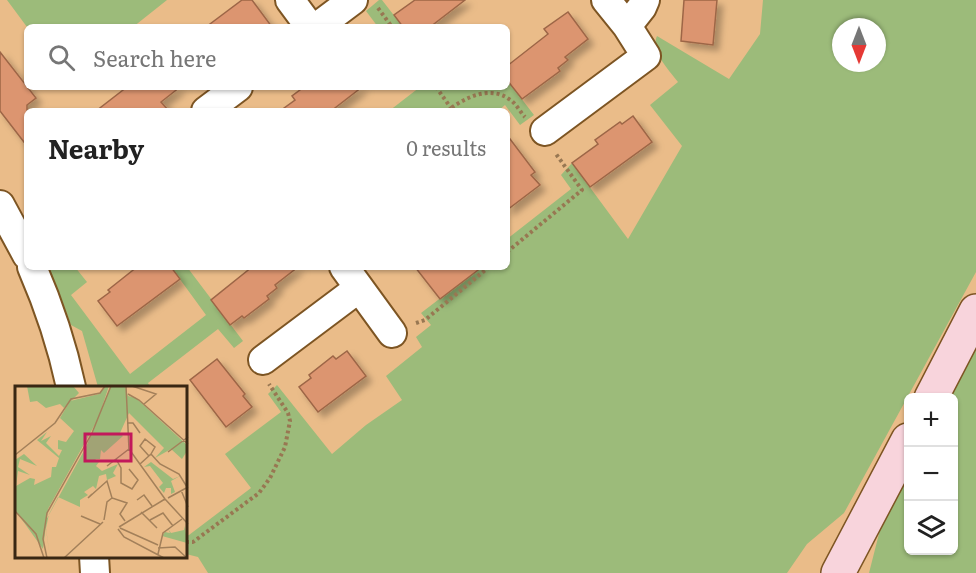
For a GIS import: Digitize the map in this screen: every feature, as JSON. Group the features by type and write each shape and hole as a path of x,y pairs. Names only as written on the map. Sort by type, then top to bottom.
{"main road":[{"path":"934,393 976,311"},
{"path":"838,573 905,447"}],"street":[{"path":"290,0 308,24"},
{"path":"537,127 646,56 627,26 606,0"},
{"path":"627,26 645,0"},
{"path":"323,24 365,3"},
{"path":"0,205 24,247"},
{"path":"34,270 48,304 71,386"},
{"path":"263,360 352,277 392,333"},
{"path":"94,558 95,573"}],"path":[{"path":"365,3 389,24"},
{"path":"438,90 448,108"},
{"path":"451,108 479,94 498,95 511,100 537,127 582,190 510,250"},
{"path":"392,333 425,320 485,270"},
{"path":"188,542 193,542 259,493 270,478 285,447 290,421 288,413 269,384 263,360"}],"green space":[{"path":"7,0 167,0 137,24 25,24"},
{"path":"382,0 401,24 376,24 366,11"},
{"path":"763,0 976,0 976,272 910,393 904,393 904,403 844,513 807,544 787,573 208,573 198,557 188,554 188,535 251,488 225,454 281,412 268,394 277,385 332,454 366,425 402,400 386,376 422,347 416,337 431,325 421,313 477,270 510,270 510,237 571,189 561,175 572,163 628,239 682,146 650,105 678,82 658,54 657,36 729,79 760,34"},
{"path":"510,84 534,115 520,125 510,112 510,108 505,105 502,108 393,108 416,90 510,90"},
{"path":"50,270 77,270 87,282 71,295 130,374 206,315 173,270 189,270 243,341 234,348 218,329 148,383 150,386 98,386 82,331 71,325"},
{"path":"976,337 976,573 869,573 884,514 904,474 904,555 958,555 958,393 945,393"}],"building":[{"path":"242,0 252,0 270,24 210,24"},
{"path":"415,0 465,0 434,24 401,24 394,15"},
{"path":"684,0 717,0 713,45 681,41"},
{"path":"568,12 588,39 565,57 568,60 558,68 560,71 522,99 510,84 510,64 548,34 544,29"},
{"path":"0,52 24,83 24,90 30,90 36,98 27,105 27,108 24,108 24,142 0,111"},
{"path":"123,90 176,90 161,102 166,108 100,108"},
{"path":"300,90 358,90 335,108 284,108 295,100 292,96"},
{"path":"633,116 652,142 590,187 572,163 598,144 595,140 620,122 622,124"},
{"path":"510,139 535,172 531,175 540,185 510,208"},
{"path":"133,270 173,270 180,279 117,326 98,301 110,292 108,290"},
{"path":"248,270 294,270 275,285 277,288 267,296 269,299 244,318 242,316 230,325 211,300"},
{"path":"417,270 478,270 440,299"},
{"path":"347,351 366,376 318,412 299,387 311,378 309,375 333,356 336,359"},
{"path":"217,359 245,394 243,396 252,407 226,427 190,380"}]}
